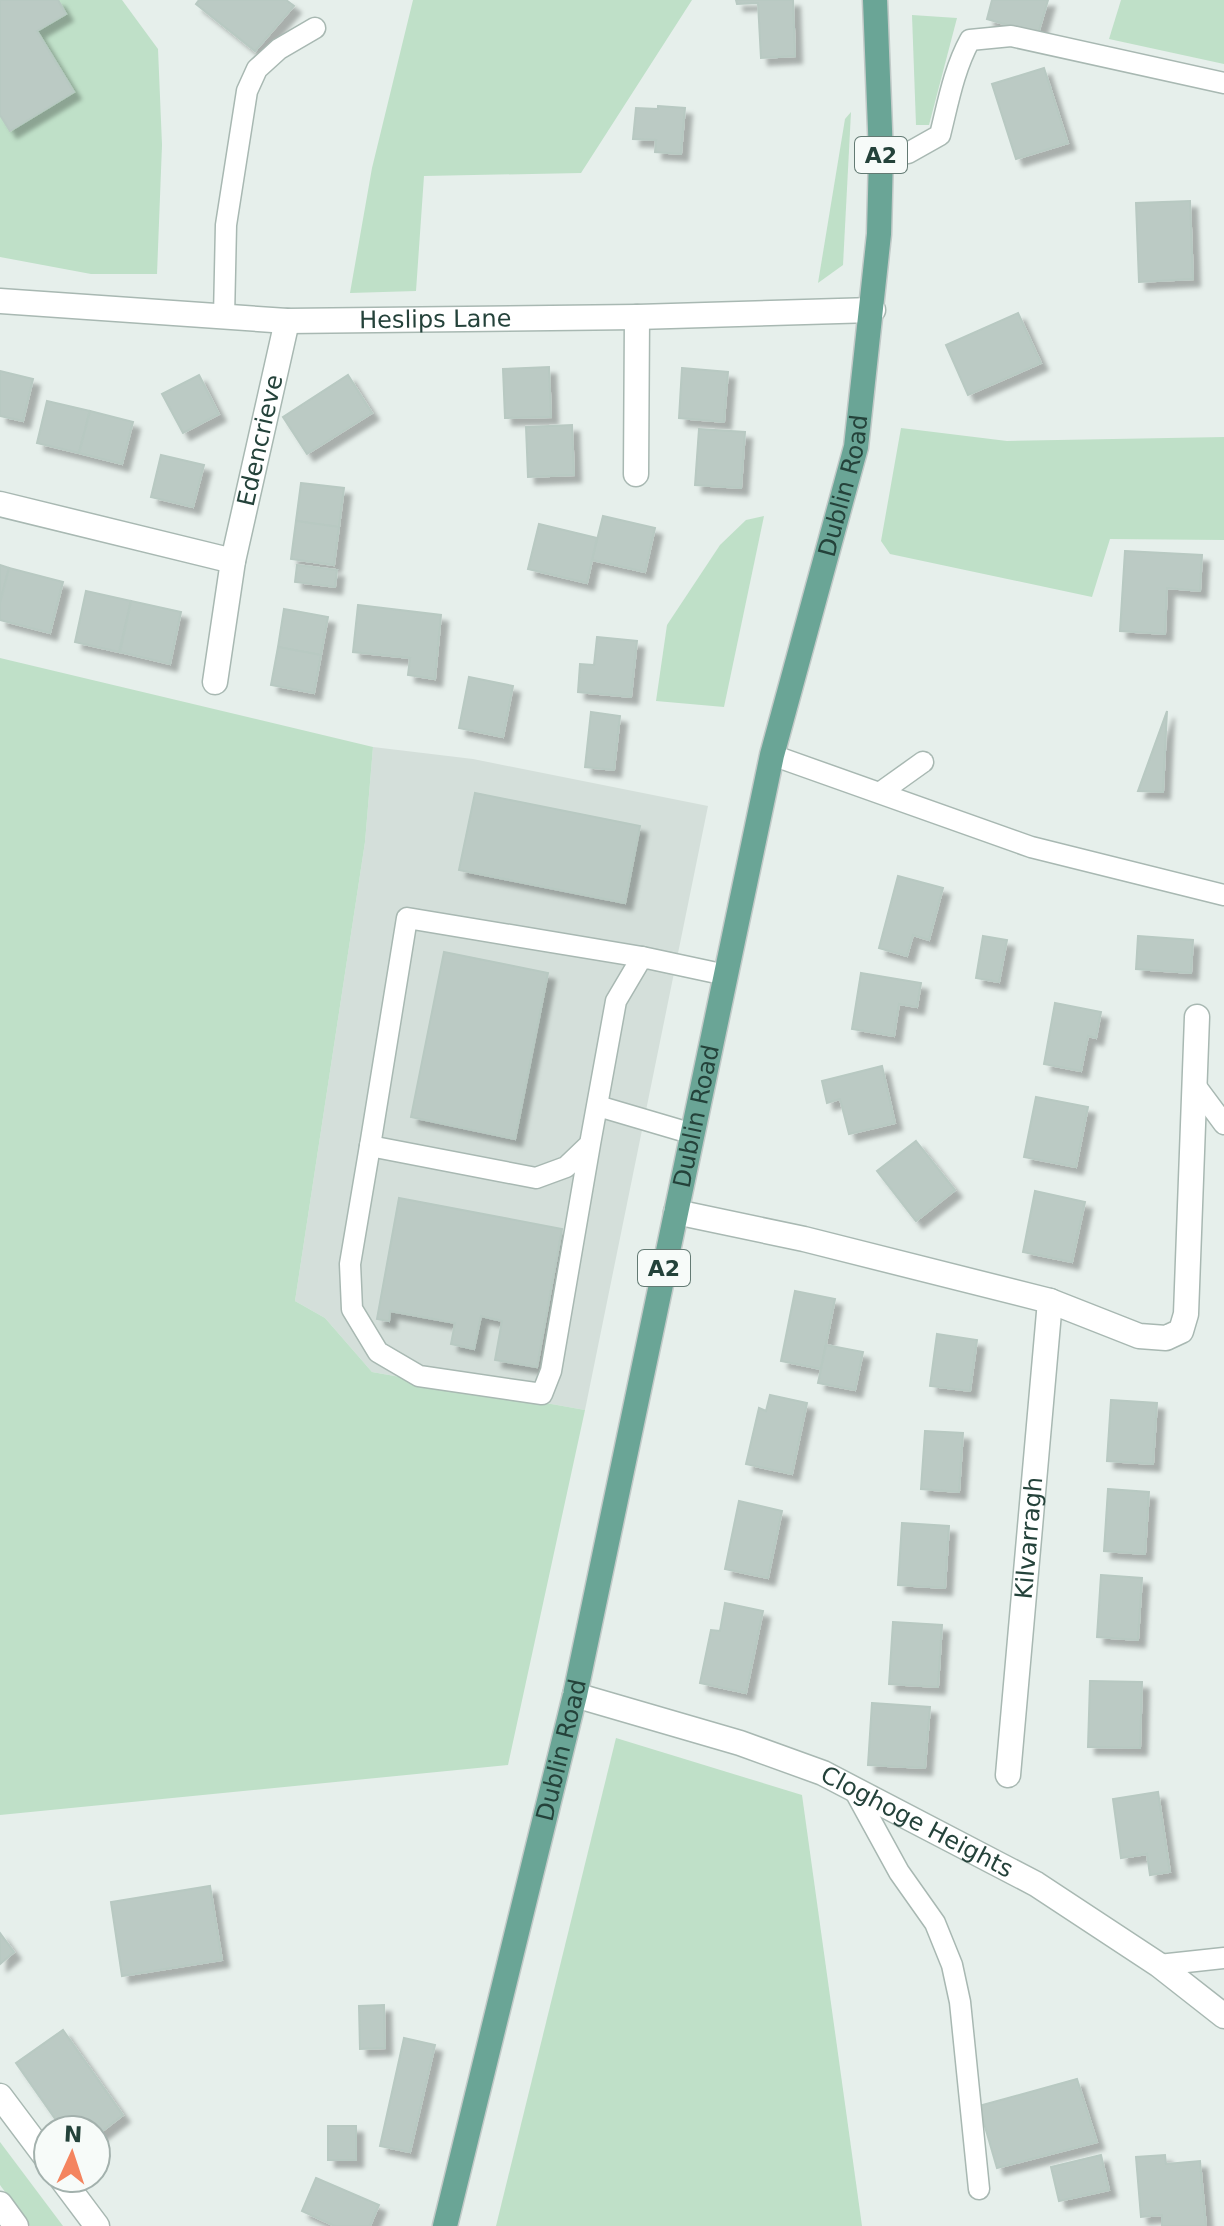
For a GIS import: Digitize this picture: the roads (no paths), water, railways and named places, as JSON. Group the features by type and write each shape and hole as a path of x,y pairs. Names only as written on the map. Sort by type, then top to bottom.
{"main road":[{"name":"Dublin Road","path":"445,2226 575,1695 772,755 856,447 873,310 881,155 875,0"}],"street":[{"name":"Heslips Lane","path":"0,301 287,321 637,317 873,310"},
{"path":"636,474 637,317"},
{"name":"Edencrieve","path":"215,682 233,561 287,321"},
{"path":"0,504 233,561"},
{"path":"676,1212 804,1239 1050,1301 1139,1336 1166,1338 1181,1331 1189,1257 1197,1017"},
{"name":"Kilvarragh","path":"1008,1775 1050,1301"},
{"name":"Cloghoge Heights","path":"575,1695 740,1743 823,1773 1036,1884 1159,1965 1224,2016"},
{"path":"0,2096 32,2139"},
{"path":"73,2194 97,2226"},
{"path":"0,2204 16,2226"}],"lane":[{"path":"224,317 226,225 247,91 257,69 279,49 315,28"},
{"path":"881,155 908,153 940,135 957,68 970,40 986,36 1011,36 1224,83"},
{"path":"772,755 1031,847 1224,895"},
{"path":"881,792 923,762"},
{"path":"642,957 616,1001 551,1371 542,1394 419,1376 378,1352 352,1309 350,1264 407,918 642,957 726,975"},
{"path":"1195,1085 1224,1124"},
{"path":"598,1106 693,1134"},
{"path":"370,1146 536,1178 566,1167 590,1144"},
{"path":"853,1788 899,1872 935,1923 952,1965 960,2002 979,2189"},
{"path":"1159,1965 1224,1958"}]}
